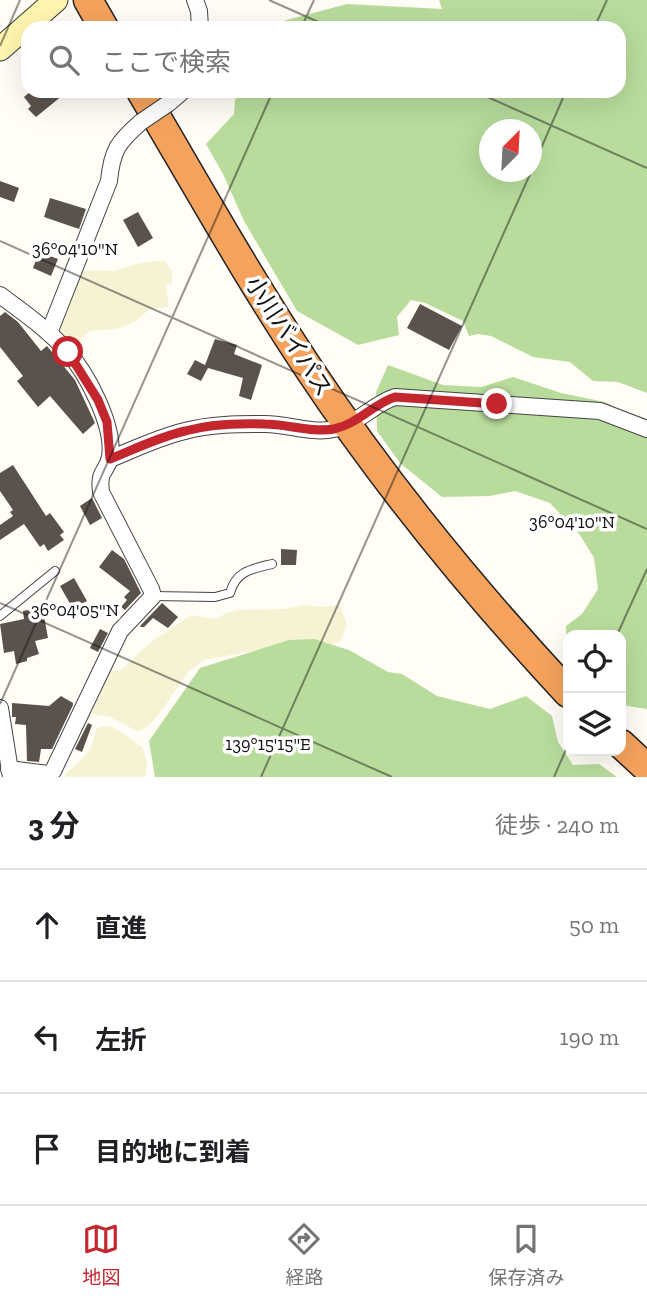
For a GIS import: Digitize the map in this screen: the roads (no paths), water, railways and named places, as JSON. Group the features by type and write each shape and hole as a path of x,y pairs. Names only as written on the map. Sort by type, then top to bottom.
{"highway":[{"path":"88,0 100,21"},
{"name":"小川バイパス","path":"145,98 270,307 348,425 401,498 464,577 563,687"},
{"path":"626,749 647,768"}],"main road":[{"path":"32,21 56,0"},
{"path":"0,49 21,31"}],"street":[{"path":"195,0 200,21"},
{"path":"50,333 108,181 111,158 117,146 141,122 175,98"},
{"path":"0,295 50,333 68,352 98,400 107,422 110,459 99,478 101,492 153,596 120,631 53,771 48,774 10,773 0,708"},
{"path":"110,459 187,430 288,424 325,431 348,425 395,397 600,411 647,429"}],"lane":[{"path":"153,596 215,597 229,593 233,580 251,569 272,564"},
{"path":"0,616 55,571"}]}
